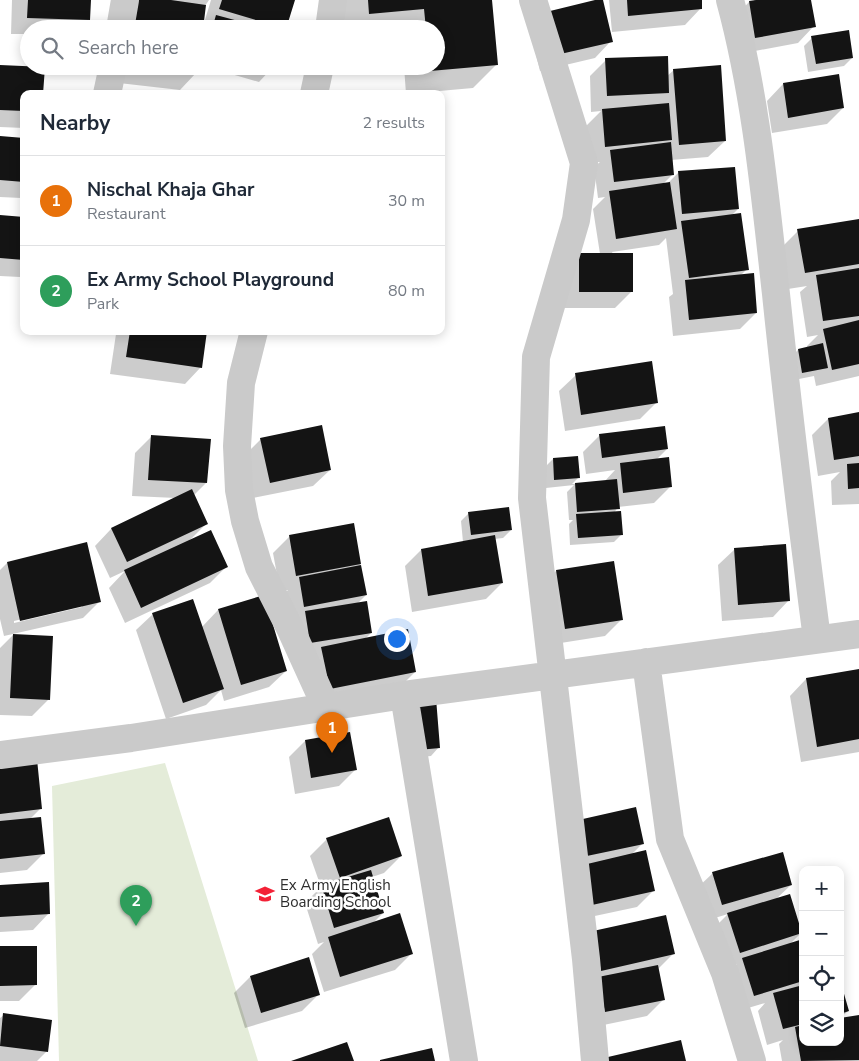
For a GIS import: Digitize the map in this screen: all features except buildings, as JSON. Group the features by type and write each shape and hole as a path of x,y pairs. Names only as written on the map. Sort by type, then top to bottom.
{"street":[{"path":"122,20 125,0"},
{"path":"330,20 333,0"},
{"path":"533,0 584,163 576,220 536,357 532,498 585,949 595,1061"},
{"path":"730,0 742,43 763,179 798,496 817,639"},
{"path":"108,90 110,75"},
{"path":"315,90 318,75"},
{"path":"253,335 241,383 237,446 239,490 245,521 259,567 292,630 326,707"},
{"path":"0,755 131,738 404,695 859,634"},
{"path":"646,662 670,839 725,973 752,1061"},
{"path":"404,695 464,1061"}],"green space":[{"path":"165,763 258,1061 59,1061 52,786"}],"place":[{"name":"Nischal Khaja Ghar","path":"332,753"},
{"name":"Ex Army English Boarding School","path":"265,894"},
{"name":"Ex Army School Playground","path":"136,926"}]}
